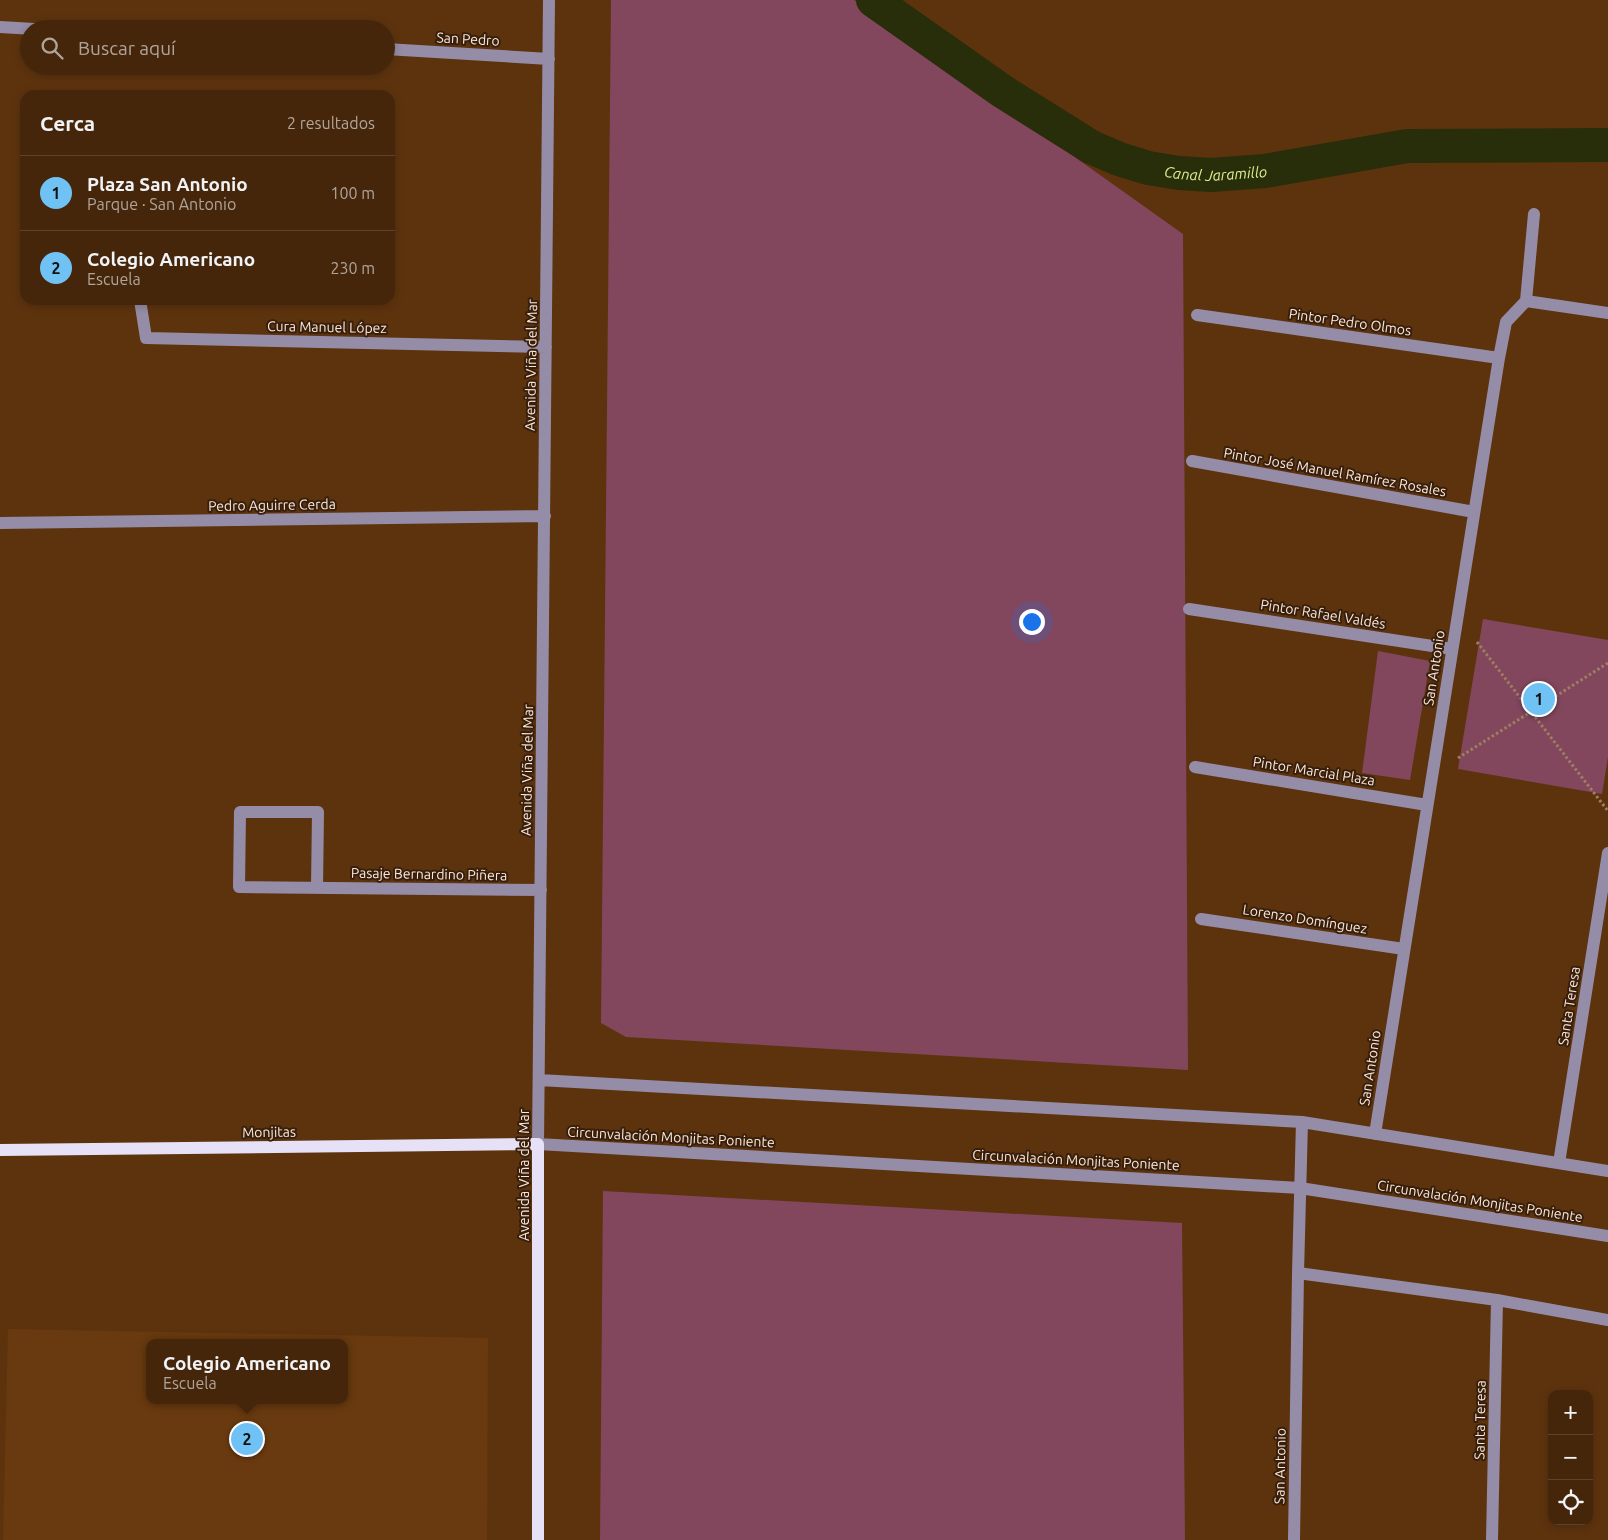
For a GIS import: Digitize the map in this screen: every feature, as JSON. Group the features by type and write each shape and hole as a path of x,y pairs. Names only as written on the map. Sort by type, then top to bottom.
{"main road":[{"name":"Monjitas","path":"0,1150 538,1144"},
{"name":"Avenida Viña del Mar","path":"538,1144 538,1540"}],"street":[{"name":"Avenida Viña del Mar","path":"538,1144 550,0"},
{"path":"0,27 20,28"},
{"name":"San Pedro","path":"395,50 549,59"},
{"path":"1534,214 1526,301 1608,313"},
{"name":"San Antonio","path":"1375,1134 1499,358 1506,322 1526,301"},
{"name":"Cura Manuel López","path":"141,305 146,338 546,347"},
{"name":"Pintor Pedro Olmos","path":"1197,315 1499,358"},
{"name":"Pintor José Manuel Ramírez Rosales","path":"1192,461 1474,512"},
{"name":"Pedro Aguirre Cerda","path":"0,523 545,516"},
{"name":"Pintor Rafael Valdés","path":"1189,609 1452,649"},
{"name":"Pintor Marcial Plaza","path":"1195,767 1427,805"},
{"name":"Pasaje Bernardino Piñera","path":"316,887 318,812 240,812 238,886 541,890"},
{"name":"Santa Teresa","path":"1559,1163 1608,854"},
{"name":"Lorenzo Domínguez","path":"1201,919 1404,949"},
{"path":"539,1080 1302,1122 1608,1171"},
{"name":"San Antonio","path":"1294,1540 1302,1122"},
{"name":"Circunvalación Monjitas Poniente","path":"538,1144 1300,1188 1608,1236"},
{"path":"1298,1273 1497,1300 1608,1320"},
{"name":"Santa Teresa","path":"1492,1540 1497,1300"}],"path":[{"path":"1457,616 1608,811"},
{"path":"1432,774 1532,713 1608,663"}],"shaded area":[{"path":"611,0 854,0 1183,234 1188,1070 626,1037 601,1023"},
{"path":"1483,619 1608,640 1608,757 1602,794 1458,769"},
{"path":"1378,651 1430,661 1410,780 1362,773"},
{"path":"603,1191 1182,1223 1185,1540 600,1540"},
{"path":"8,1329 488,1338 487,1540 3,1540"}],"waterway":[{"name":"Canal Jaramillo","path":"873,0 1002,91 1091,147 1119,159 1148,168 1179,173 1211,175 1265,171 1407,146 1608,145"}],"place":[{"name":"Plaza San Antonio","path":"1539,699"},
{"name":"Colegio Americano","path":"247,1439"}]}
